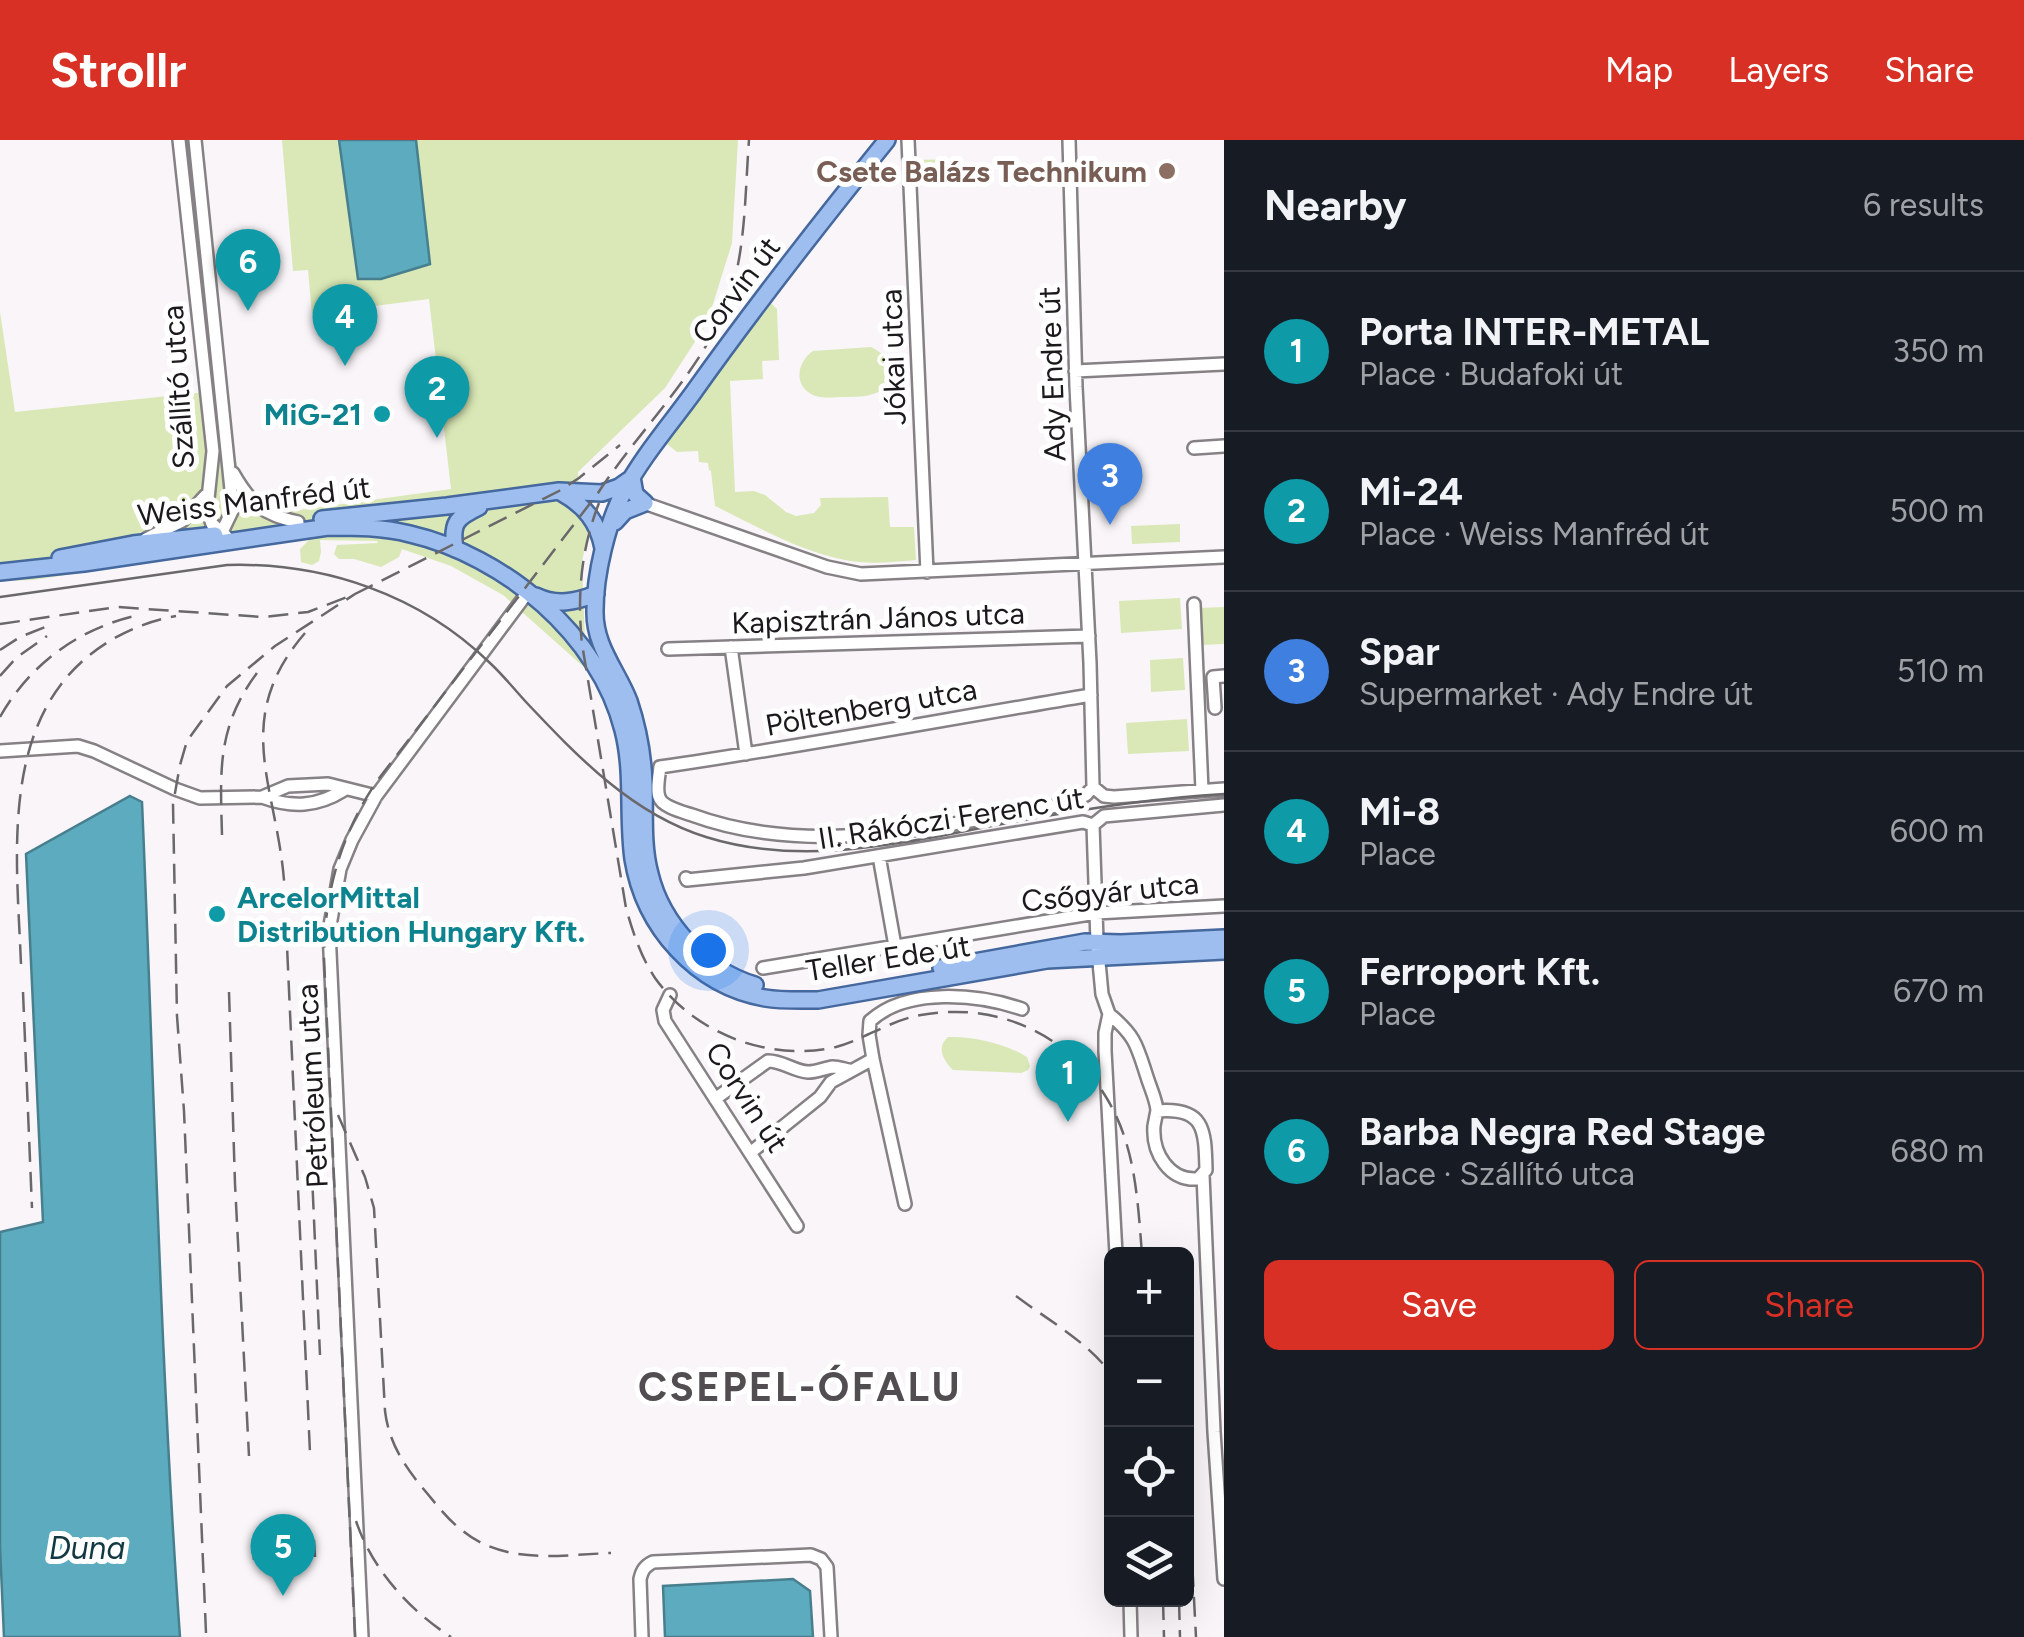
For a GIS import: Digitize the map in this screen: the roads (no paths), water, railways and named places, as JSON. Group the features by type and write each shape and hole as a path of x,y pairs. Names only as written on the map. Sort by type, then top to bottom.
{"main road":[{"name":"Corvin út","path":"608,534 632,477 887,140"},
{"path":"528,592 556,602 596,594 608,534 625,511 645,503 636,494 632,477 602,493"},
{"path":"559,492 585,509 597,527 604,552"},
{"name":"Weiss Manfréd út","path":"0,572 203,546 298,522 559,492 602,493"},
{"name":"Weiss Manfréd út","path":"455,548 455,523 492,501"},
{"name":"Weiss Manfréd út","path":"25,568 82,552 133,544 360,526 408,533 455,548 528,592"},
{"name":"Teller Ede út","path":"528,592 582,644 616,705 630,772 631,842 647,905 669,941 690,964 742,991 764,998 818,1000 1047,960 1121,943 1224,938"},
{"name":"Teller Ede út","path":"596,594 597,634 628,701 639,739 649,872 658,897 684,938 719,968 746,982 785,992 816,990 1066,944 1098,949 1224,951"}],"street":[{"name":"Szállító utca","path":"179,140 213,450 207,508 212,524 229,537"},
{"name":"Szállító utca","path":"195,140 230,467 229,537"},
{"name":"Jókai utca","path":"908,140 927,572"},
{"name":"Ady Endre út","path":"1069,140 1093,787"},
{"path":"182,162 197,161"},
{"name":"Szállító utca","path":"194,278 210,277"},
{"path":"1076,370 1224,364"},
{"path":"206,388 221,386"},
{"path":"1194,448 1224,446"},
{"name":"Szállító utca","path":"230,467 242,489 262,510 298,522"},
{"name":"Szállító utca","path":"133,544 182,522 208,491"},
{"path":"602,493 645,503 844,572 927,572 1224,556"},
{"name":"Petróleum utca","path":"362,1637 329,931 340,869 376,796 528,592"},
{"path":"1194,604 1202,790"},
{"name":"Kapisztrán János utca","path":"668,649 1089,636"},
{"path":"731,647 746,754"},
{"path":"1215,708 1214,676 1224,676"},
{"name":"Pöltenberg utca","path":"660,767 1091,695"},
{"path":"0,751 78,746 200,798 262,797 288,786 328,784 376,796"},
{"name":"II. Rákóczi Ferenc út","path":"660,767 662,802 730,826 802,837 876,834 1062,805 1086,795 1093,787 1104,796 1114,797 1224,789"},
{"name":"II. Rákóczi Ferenc út","path":"686,878 804,868 1083,822 1093,825 1104,816 1224,805"},
{"path":"1093,825 1102,994 1109,1014 1137,1044 1157,1111 1154,1140 1162,1162 1186,1179 1198,1179 1206,1170 1201,1124 1190,1114 1157,1111"},
{"path":"880,856 895,946"},
{"name":"Csőgyár utca","path":"764,968 1096,913 1224,906"},
{"name":"Corvin út","path":"670,996 663,1010 665,1021 797,1226"},
{"path":"906,1204 873,1059 870,1021 890,1008 947,996 984,998 1022,1009"},
{"path":"1109,1014 1105,1052 1116,1247"},
{"path":"750,1152 820,1097 830,1082 873,1059"},
{"path":"715,1099 768,1061 805,1072 831,1067 850,1070"},
{"path":"1203,1175 1224,1578"},
{"path":"1210,1338 1224,1337"},
{"path":"642,1637 640,1578 642,1570 653,1562 811,1555 827,1567 831,1637"},
{"path":"1130,1607 1131,1637"}],"water":[{"path":"339,140 416,140 430,264 381,279 358,279"},
{"name":"Duna","path":"130,796 142,802 162,1324 180,1637 4,1637 0,1547 0,1232 43,1222 26,854"},
{"path":"793,1579 810,1591 813,1637 665,1637 663,1586"}],"tram line":[{"path":"0,597 227,565 300,569 369,587 402,601 463,639 586,763 630,799 679,827 744,846 783,851 860,848 1092,808 1224,794"}],"railway":[{"path":"355,1637 324,958 331,887 344,843 377,781 686,376 717,327 738,263 749,140"},
{"path":"0,624 117,607 263,617 308,612 355,594 559,491 620,445"},
{"path":"599,503 582,572 582,644 626,908 655,978 691,1015 735,1039 760,1047 811,1051 836,1047 910,1017 955,1012 988,1015 1020,1024 1048,1038 1096,1082 1113,1110 1133,1169 1141,1247"},
{"path":"206,1633 177,1016 173,804 187,741 227,686 275,646 355,594"},
{"path":"0,717 26,681 58,651 96,629 139,615"},
{"path":"21,964 17,883 20,800 39,722 58,688 96,650 128,631 176,616"},
{"path":"0,650 48,626"},
{"path":"305,633 283,664 269,694 264,753 284,880 310,1453"},
{"path":"0,676 16,658 47,636"},
{"path":"222,835 222,766 229,726 263,665"},
{"path":"23,992 32,1208"},
{"path":"229,992 249,1456"},
{"path":"319,1070 311,1152 320,1355"},
{"path":"338,1115 374,1208 385,1411 394,1445 405,1464 448,1517 479,1542 534,1556 611,1553"},
{"path":"1016,1296 1104,1365"},
{"path":"1190,1517 1196,1637"},
{"path":"356,1521 372,1556 394,1587 451,1637"},
{"path":"314,1540 315,1557"},
{"path":"253,1542 254,1560"},
{"path":"1163,1607 1164,1637"},
{"path":"1179,1607 1180,1637"}],"place":[{"name":"Csete Balázs Technikum","path":"1167,171"},
{"name":"Barba Negra Red Stage","path":"248,311"},
{"name":"Mi-8","path":"345,366"},
{"name":"MiG-21","path":"382,414"},
{"name":"Mi-24","path":"437,438"},
{"name":"Spar","path":"1110,525"},
{"name":"ArcelorMittal Distribution Hungary Kft.","path":"217,914"},
{"name":"Porta INTER-METAL","path":"1068,1122"},
{"name":"Ferroport Kft.","path":"283,1596"}],"district":[{"name":"CSEPEL-ÓFALU","path":"800,1387"}]}
